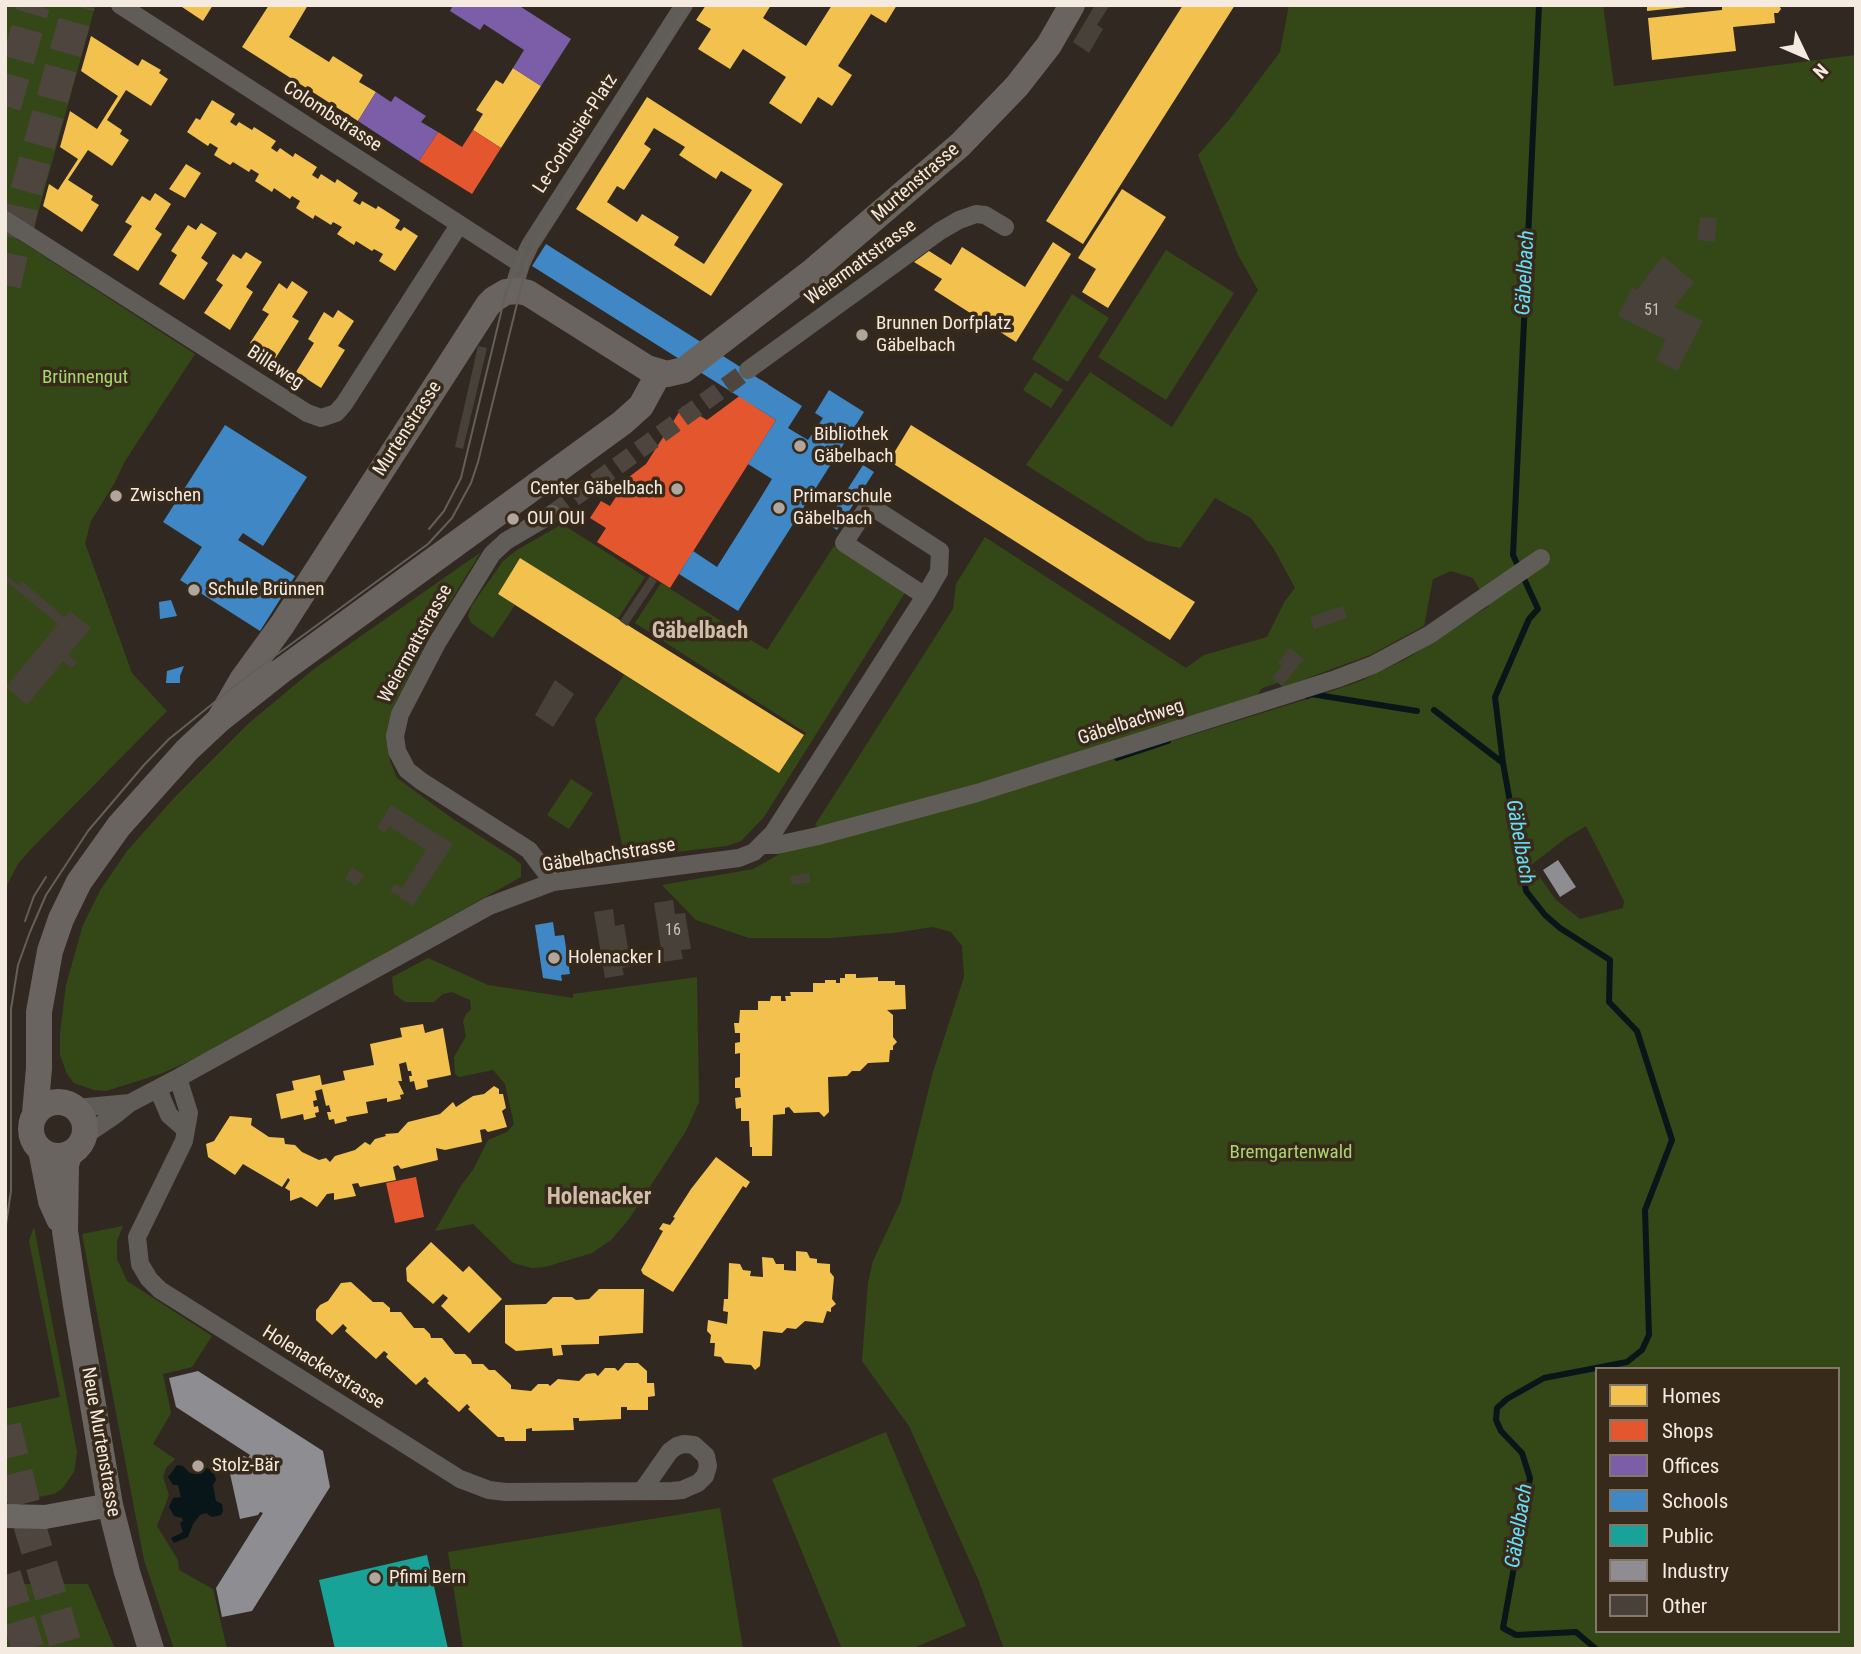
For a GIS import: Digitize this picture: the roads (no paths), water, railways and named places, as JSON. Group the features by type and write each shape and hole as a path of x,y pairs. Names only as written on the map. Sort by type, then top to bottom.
{"main road":[{"name":"Murtenstrasse","path":"35,1114 39,1068 38,1026 44,978 61,919 79,882 98,853 144,796 187,750 219,720 281,671 622,423 640,406 659,373 678,372 703,357 814,270 961,145 1017,86 1049,45 1072,5"},
{"name":"Murtenstrasse","path":"219,720 242,680 282,625 488,304 501,293 513,290"},
{"path":"513,290 533,295 647,369 659,373"},
{"path":"39,1068 73,1106 84,1121 77,1145 55,1156 41,1150 30,1129 35,1114 47,1104 55,1102 73,1106"},
{"name":"Neue Murtenstrasse","path":"77,1145 66,1164 65,1231 110,1505 151,1649"},
{"name":"Neue Murtenstrasse","path":"41,1150 51,1201 65,1231"}],"street":[{"name":"Colombstrasse","path":"120,5 521,264"},
{"name":"Le-Corbusier-Platz","path":"513,290 530,246 684,5"},
{"name":"Weiermattstrasse","path":"748,370 959,220 971,215 985,215 1005,227"},
{"name":"Billeweg","path":"5,220 307,413 321,418 336,413 344,404 459,225"},
{"name":"Gäbelbachstrasse","path":"77,1145 130,1102 489,906 553,882 739,858 750,854 773,833 925,596 939,572 940,551 869,505 844,543 925,596"},
{"name":"Weiermattstrasse","path":"552,514 506,541 492,554 437,643 400,714 395,736 398,756 407,770 529,850 553,882"},
{"name":"Gäbelbachweg","path":"762,845 776,845 818,836 977,793 1336,679 1373,665 1404,649 1494,592 1541,558"},
{"name":"Holenackerstrasse","path":"178,1078 189,1113 181,1147 137,1237 140,1264 160,1290 473,1485 506,1492 642,1492"},
{"path":"158,1089 169,1115 185,1129"},
{"name":"Gäbelbachstrasse","path":"73,1106 130,1102"},
{"path":"5,1516 45,1517 110,1505"}],"waterway":[{"name":"Gäbelbach","path":"1539,5 1513,555 1538,609 1529,619 1495,697 1503,763 1526,891 1545,915 1560,928 1610,960 1609,1002 1637,1031 1672,1140 1645,1210 1649,1335 1642,1350 1627,1362 1601,1367"},
{"path":"1307,696 1311,694 1417,711"},
{"path":"1434,710 1503,763"},
{"path":"1117,758 1168,741"},
{"name":"Gäbelbach","path":"1595,1368 1544,1378 1507,1399 1497,1408 1496,1420 1501,1431 1522,1453 1530,1478 1503,1628 1516,1635 1576,1632 1596,1649"}],"tunnel":[{"path":"5,106 34,5"},
{"path":"5,285 26,192 79,5"},
{"path":"552,514 748,370"},
{"path":"5,1426 30,1527 67,1649"},
{"path":"5,1575 28,1649"}],"tram line":[{"path":"5,1231 11,1191 11,1009 18,965 46,895 88,831 169,739 242,680 428,544 452,518 471,483 478,462 528,259 689,5"},
{"path":"429,529 444,511 461,478 506,292 523,250"},
{"path":"25,921 34,896 46,877"}],"place":[{"name":"Brunnen Dorfplatz Gäbelbach","path":"862,335"},
{"name":"Bibliothek Gäbelbach","path":"800,446"},
{"name":"Center Gäbelbach","path":"677,489"},
{"name":"Zwischen","path":"116,496"},
{"name":"Primarschule Gäbelbach","path":"779,508"},
{"name":"OUI OUI","path":"513,519"},
{"name":"Schule Brünnen","path":"194,590"},
{"name":"Holenacker I","path":"554,958"},
{"name":"Stolz-Bär","path":"198,1466"},
{"name":"Pfimi Bern","path":"375,1578"}],"district":[{"name":"Gäbelbach","path":"700,632"},
{"name":"Holenacker","path":"599,1198"}],"park label":[{"name":"Brünnengut","path":"85,378"},
{"name":"Bremgartenwald","path":"1291,1153"}]}
